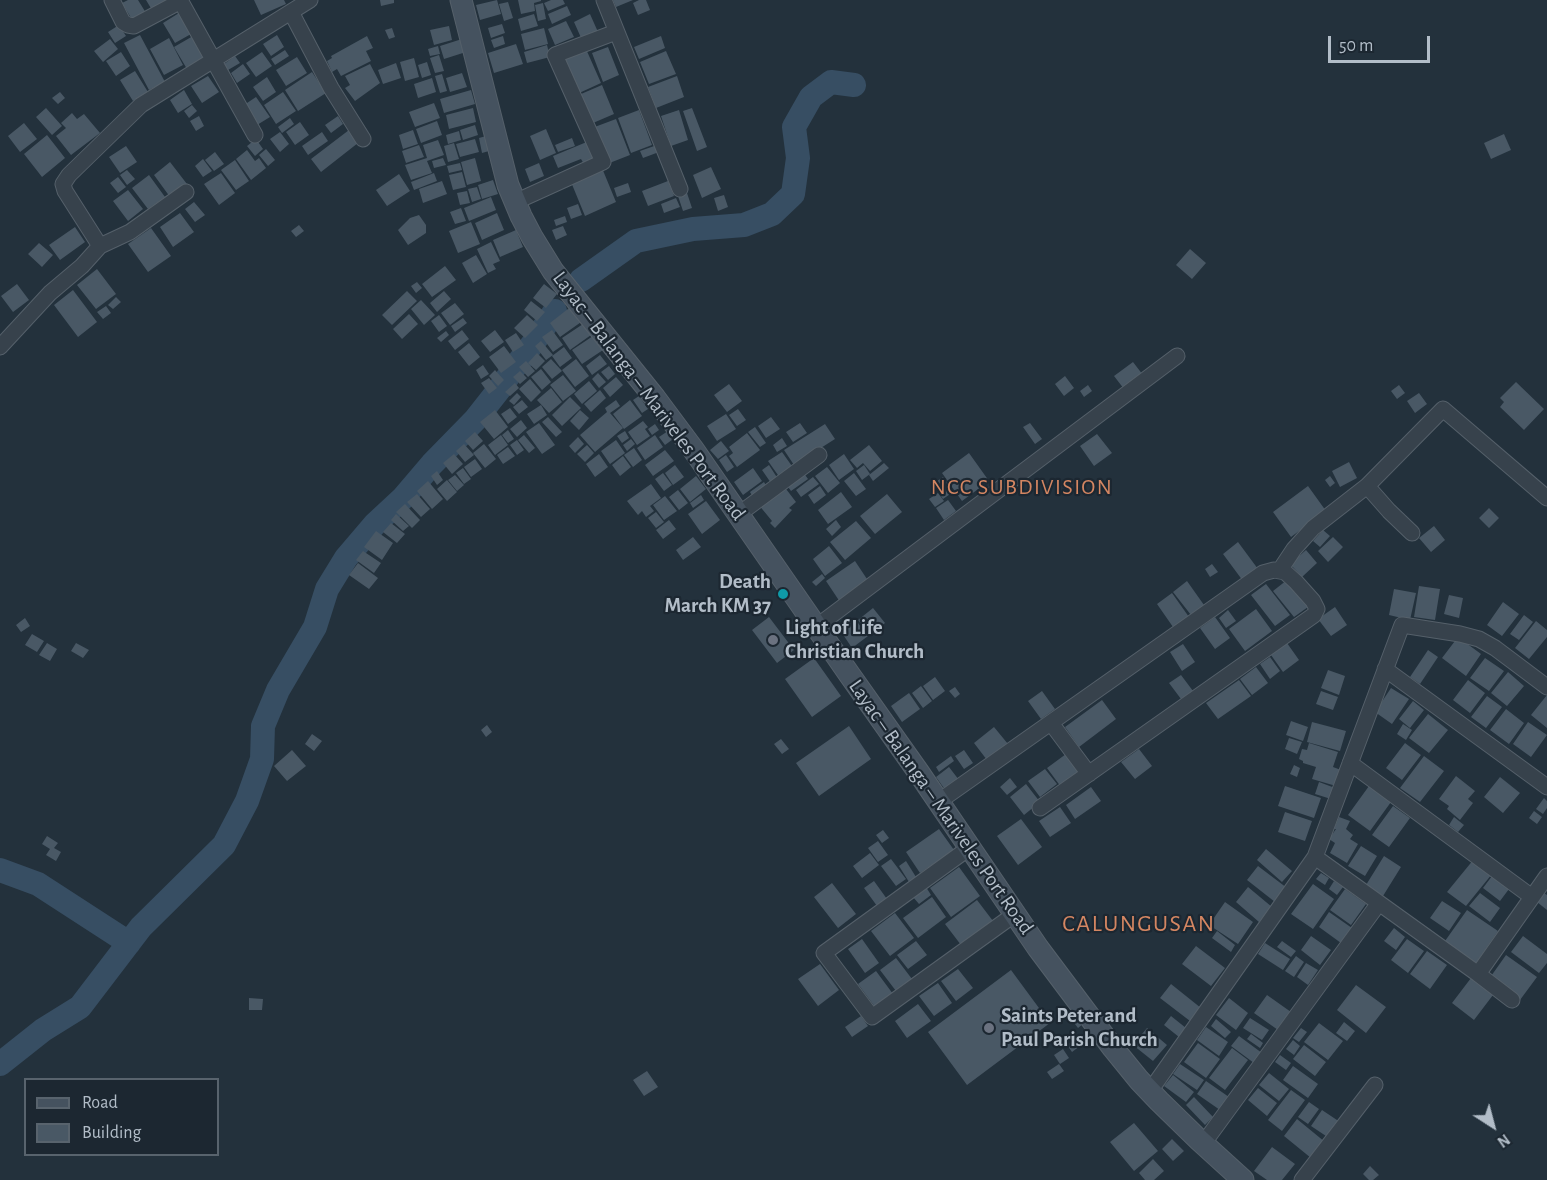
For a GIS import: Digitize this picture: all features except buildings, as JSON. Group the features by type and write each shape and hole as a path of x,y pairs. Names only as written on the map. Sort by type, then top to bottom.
{"main road":[{"name":"Layac – Balanga – Mariveles Port Road","path":"461,0 500,157 514,201 553,271 656,398 739,514 1038,948 1113,1048 1150,1091 1243,1180"}],"street":[{"path":"112,0 123,22 134,26 181,1 255,135"},
{"path":"100,246 66,195 63,184 65,180 141,105 310,0"},
{"path":"604,0 680,189"},
{"path":"291,12 331,88 363,139"},
{"path":"514,201 603,162 555,55 616,32"},
{"path":"0,347 50,292 82,266 100,246 130,232 186,192"},
{"path":"816,627 1177,356"},
{"path":"1280,570 1294,549 1313,528 1366,486 1443,409 1547,498"},
{"path":"739,514 819,455"},
{"path":"1366,486 1412,533"},
{"path":"938,802 1263,573 1274,570 1285,572 1313,601 1317,609 1316,614 1040,808"},
{"path":"1150,1091 1315,857 1402,626 1479,639 1495,648 1547,687"},
{"path":"1385,669 1547,787"},
{"path":"1051,723 1089,774"},
{"path":"1350,763 1532,897"},
{"path":"969,848 824,953 872,1017 1015,914"},
{"path":"1315,857 1512,1000"},
{"path":"1478,974 1547,876"},
{"path":"1203,1144 1379,903"},
{"path":"1302,1180 1375,1084"}],"waterway":[{"path":"581,280 636,241 693,229 744,225 772,214 793,194 798,158 794,127 811,97 831,82 854,85"},
{"path":"0,1064 43,1030 80,1007 141,927 224,845 247,801 262,759 263,726 278,690 315,627 327,589 346,558 375,524 403,498 475,420 555,311"},
{"path":"0,870 38,884 129,943"}],"place":[{"name":"Death March KM 37","path":"783,594"},
{"name":"Light of Life Christian Church","path":"773,640"},
{"name":"Saints Peter and Paul Parish Church","path":"989,1028"}],"district":[{"name":"NCC SUBDIVISION","path":"1022,487"},
{"name":"CALUNGUSAN","path":"1139,924"}]}
